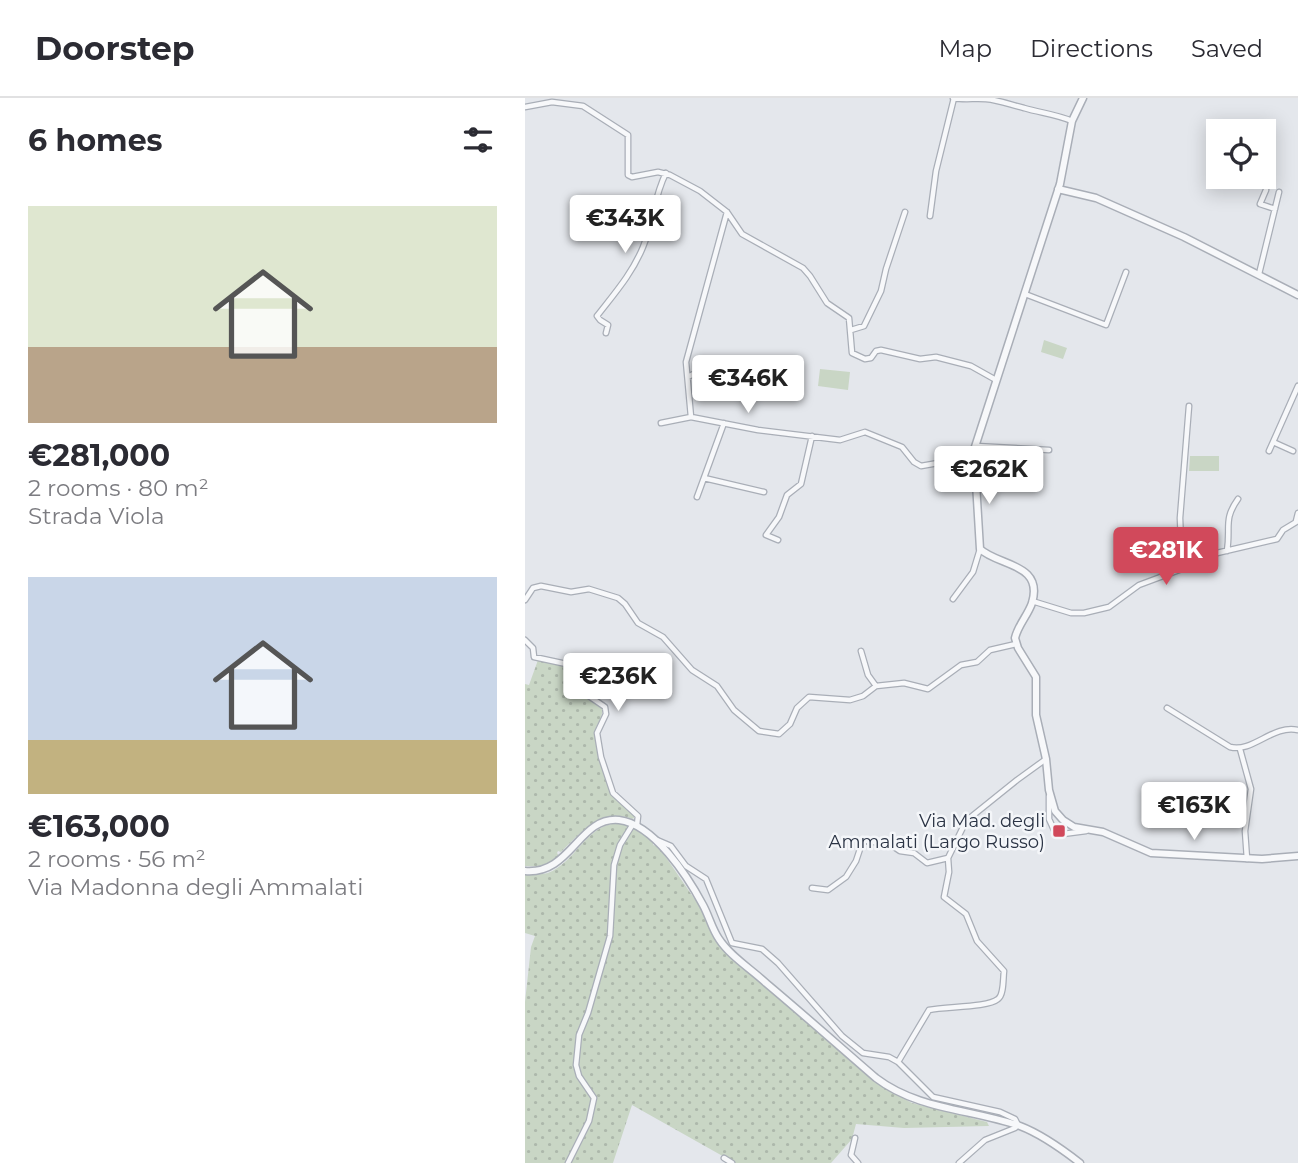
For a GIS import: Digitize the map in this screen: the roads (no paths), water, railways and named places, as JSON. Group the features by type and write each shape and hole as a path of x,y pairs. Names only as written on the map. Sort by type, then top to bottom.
{"street":[{"path":"930,216 936,171 954,98 1007,103 1051,112 1072,121"},
{"path":"953,599 973,572 980,549 973,470 975,446 1058,189 1072,121 1083,98"},
{"path":"525,107 552,102 583,106 628,135 628,175 632,177 666,173 700,191 727,212 742,234 803,268 827,303 849,318 852,353 865,359 881,350 920,359 936,357 971,366 996,380"},
{"path":"606,333 608,325 597,316 618,292 637,261 666,173"},
{"path":"1058,189 1096,198 1199,244 1298,295"},
{"path":"1266,190 1260,204 1275,209"},
{"path":"1259,274 1279,192"},
{"path":"691,417 689,349 727,212"},
{"path":"851,330 864,326 881,291 885,269 905,212"},
{"path":"1024,293 1106,325 1126,272"},
{"path":"688,377 717,361"},
{"path":"1269,451 1298,386"},
{"path":"1182,569 1179,518 1189,406"},
{"path":"661,424 691,417 781,433 845,440 865,432 902,447 914,462 921,466 955,464 973,470"},
{"path":"697,497 725,423"},
{"path":"778,540 767,536 779,517 787,495 801,484 812,436"},
{"path":"1273,442 1293,451"},
{"path":"975,446 1049,450"},
{"path":"704,478 764,492"},
{"path":"1227,551 1230,532 1228,516 1238,499"},
{"path":"1033,601 1071,613 1109,607 1139,585 1182,569 1188,564 1207,564 1217,553 1277,539 1283,530 1297,521 1298,513"},
{"path":"980,549 993,558 1022,569 1031,582 1033,601 1015,635 1016,644 1036,677 1036,715 1046,759 1049,819 1054,830 1070,834 1094,831"},
{"path":"525,600 533,587 541,586 571,592 589,589 618,598 638,623 663,637 692,670 717,685 734,710 759,731 779,734 790,724 797,708 809,697 850,700 863,696 876,686 904,683 928,690 961,665 977,662 990,650 1016,644"},
{"path":"525,640 533,648 534,657 575,668 579,672 583,692 605,706 606,714 597,733 601,757 613,793 638,816 620,845 614,865 610,936 579,1035 576,1065 579,1076 594,1098 592,1112 568,1163"},
{"path":"861,651 868,675 876,686"},
{"path":"1167,708 1230,747 1240,749 1283,729 1298,730"},
{"path":"1240,749 1251,789 1245,831 1247,859"},
{"path":"898,1062 929,1010 977,1006 1000,997 1004,974 1002,968 975,937 966,914 944,897 949,872 948,858 966,821 1046,759"},
{"path":"1049,790 1055,811 1074,827 1109,834 1151,853 1247,859 1298,856"},
{"path":"525,871 551,867 588,832 603,822 618,820 635,824 671,846 691,870 706,879 732,943 762,949 778,963 842,1036 863,1053 889,1057 898,1062 933,1097 1000,1112 1015,1119 1018,1125"},
{"path":"656,839 701,900 722,944 889,1088 913,1100 1018,1125 1030,1130 1071,1160 1080,1163"},
{"path":"812,888 828,890 846,877 856,861 863,840 914,853 927,863 948,858"},
{"path":"959,1163 985,1140 1018,1125"},
{"path":"855,1139 851,1155 858,1163"},
{"path":"724,1158 732,1163"}],"place":[{"name":"Via Mad. degli Ammalati (Largo Russo)","path":"1059,831"}]}
